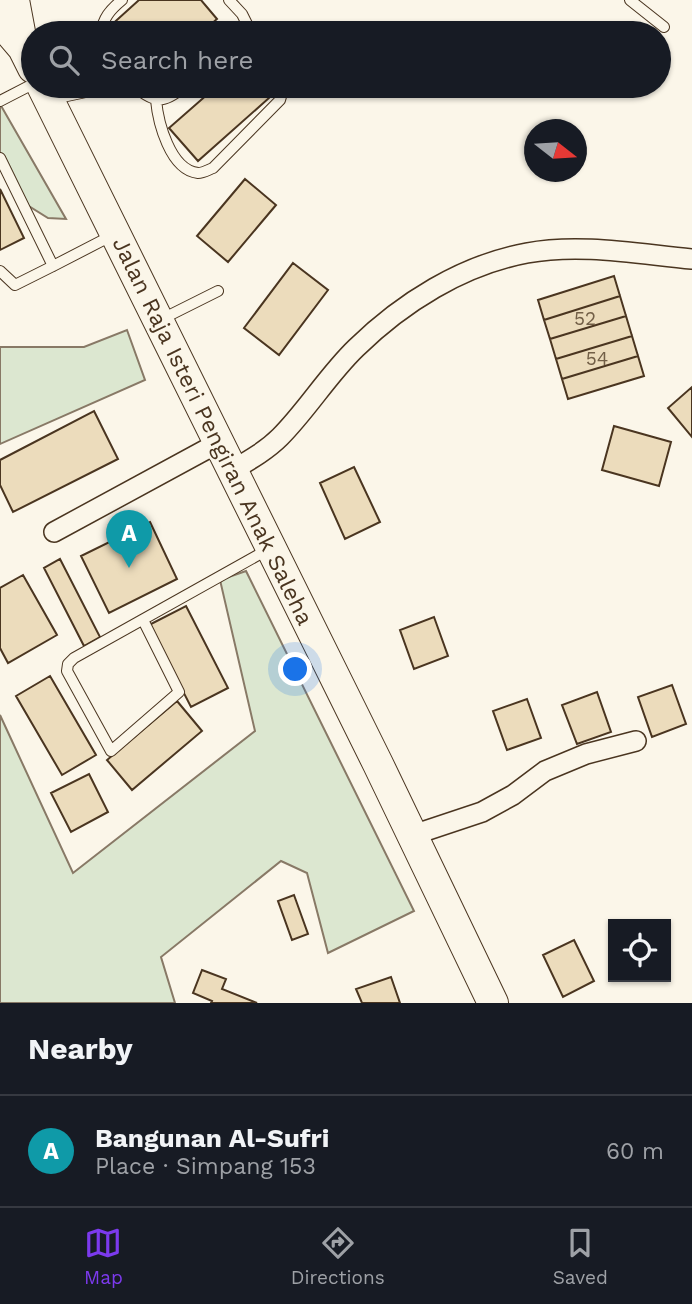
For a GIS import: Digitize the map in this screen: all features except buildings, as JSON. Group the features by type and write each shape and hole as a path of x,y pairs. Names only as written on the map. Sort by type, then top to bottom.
{"main road":[{"path":"14,0 21,29"},
{"path":"0,21 21,49"},
{"name":"Jalan Raja Isteri Pengiran Anak Saleha","path":"45,98 117,234 493,1003"}],"street":[{"path":"231,471 280,438 355,349 407,305 466,271 527,253 585,249 692,259"},
{"path":"54,533 218,443"},
{"path":"413,835 482,812 513,795 545,771 586,754 636,741"}],"lane":[{"path":"104,21 112,8 122,0"},
{"path":"229,0 242,14 243,21"},
{"path":"630,0 656,21"},
{"path":"0,101 21,95"},
{"path":"151,98 170,98"},
{"path":"156,100 158,120 165,141 189,171 200,174 213,168 281,98"},
{"path":"0,158 53,266"},
{"path":"0,271 15,285 117,234"},
{"path":"159,321 218,291"},
{"path":"143,620 179,692 111,751 67,671 68,664 74,658 270,548"}],"green space":[{"path":"0,104 66,219 48,218 16,198 0,167"},
{"path":"127,330 145,380 0,444 0,347 84,347"},
{"path":"246,571 414,911 328,953 307,873 281,861 161,957 175,1003 0,1003 0,715 73,873 255,731 220,580"}],"place":[{"name":"Bangunan Al-Sufri","path":"129,568"}]}
